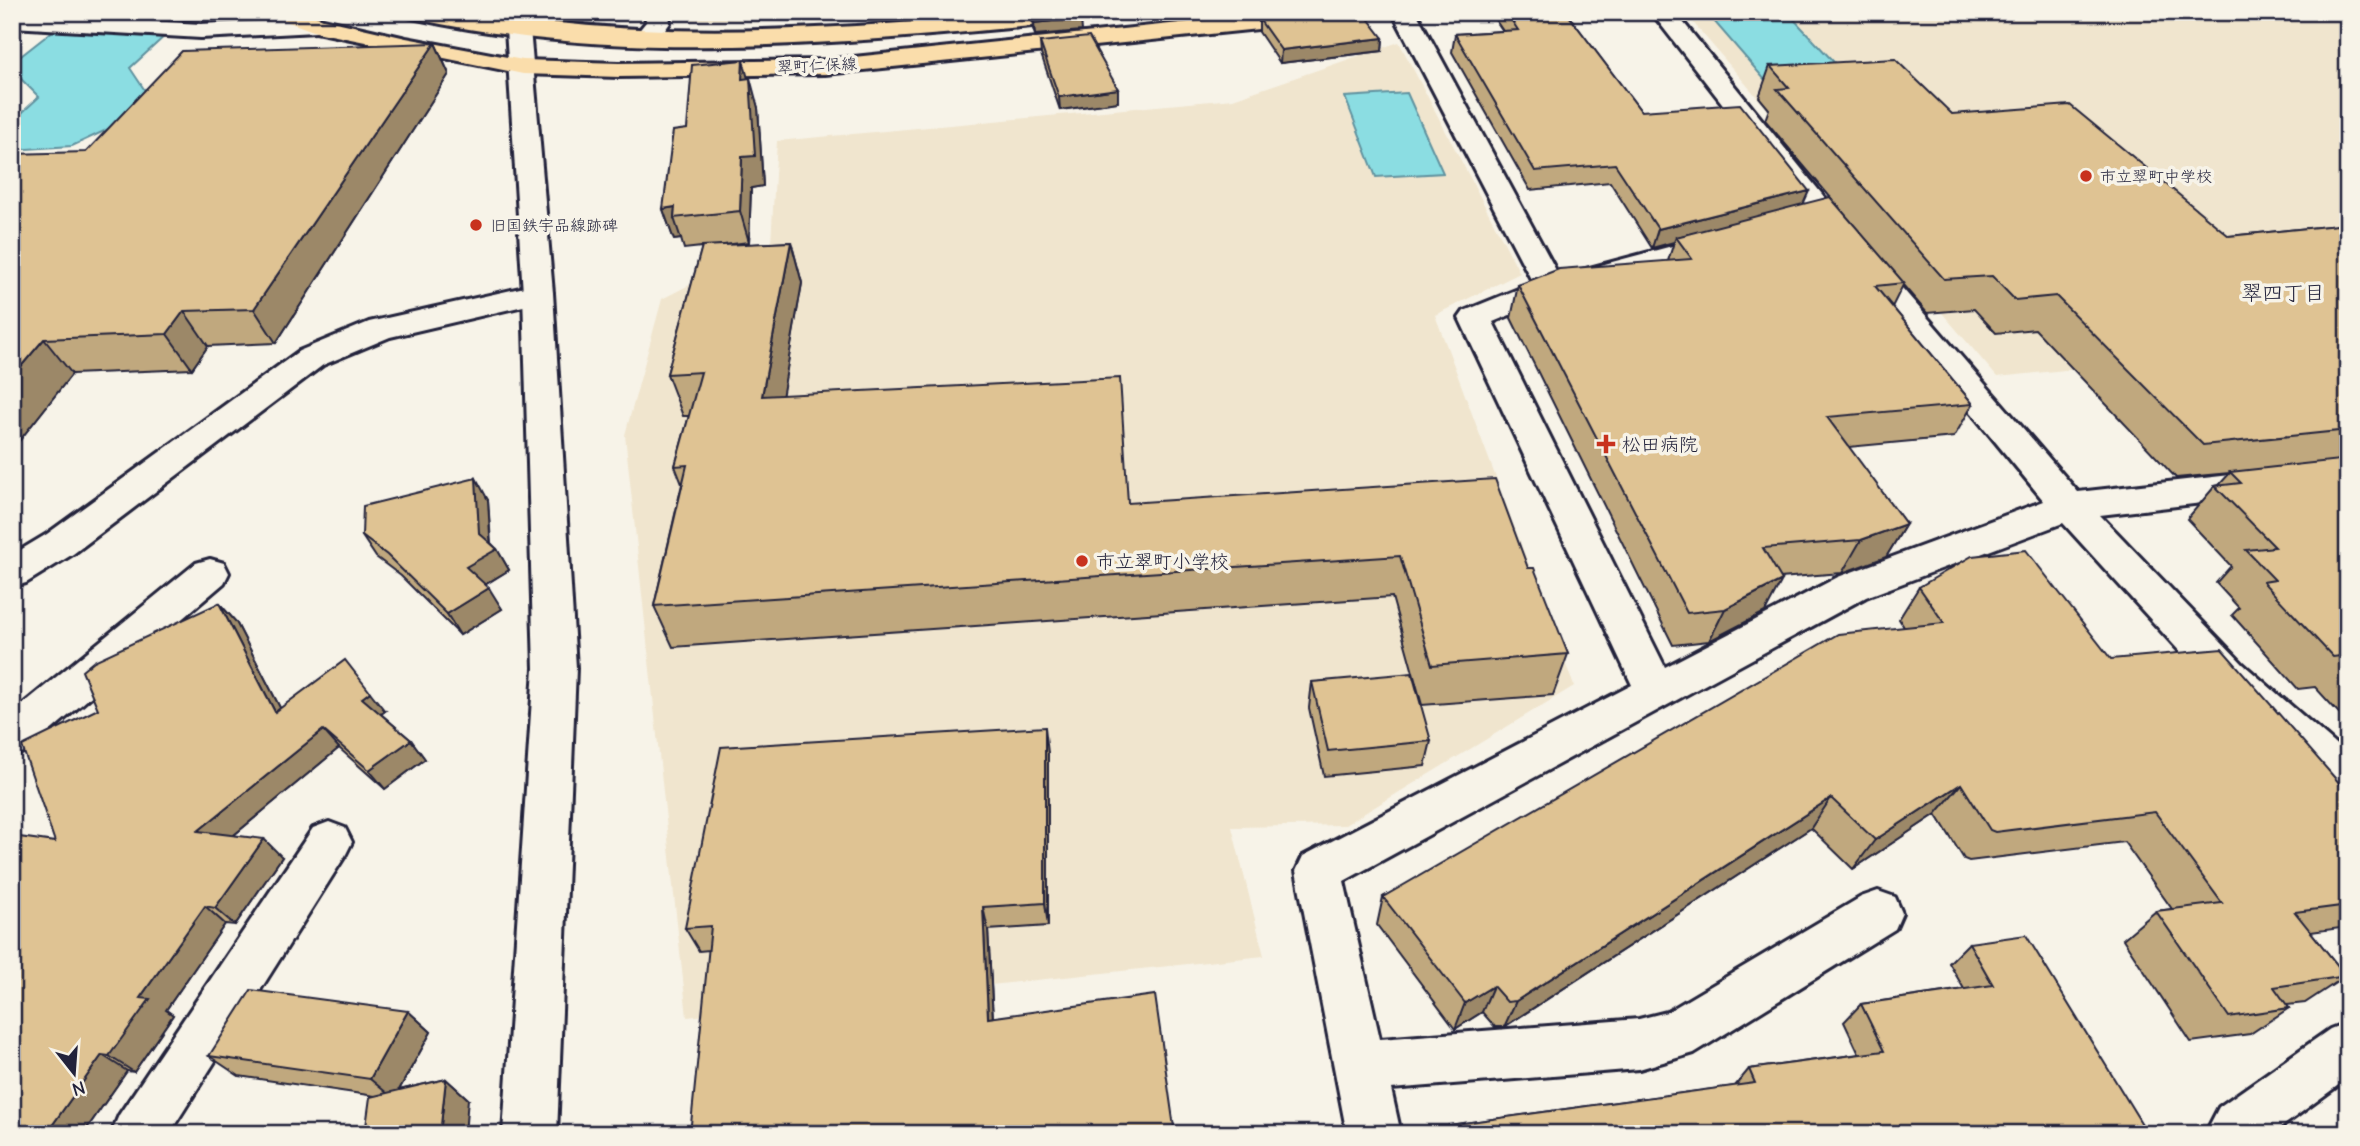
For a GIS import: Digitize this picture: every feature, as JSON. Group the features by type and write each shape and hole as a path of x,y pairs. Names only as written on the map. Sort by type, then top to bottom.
{"main road":[{"name":"翠町仁保線","path":"283,12 316,25 523,67 619,70 825,67 1355,12"},
{"name":"翠町仁保線","path":"417,12 520,21 645,38 802,37 895,32 1059,16"}],"street":[{"path":"645,38 658,23 657,12"},
{"path":"1404,12 1550,287"},
{"path":"1663,12 1811,218 2069,506 2228,676 2348,782"},
{"path":"33,19 185,30 316,25"},
{"path":"520,21 538,293 555,668 530,1134"},
{"path":"1656,692 1475,318 1550,287 1746,235"},
{"path":"12,573 60,544 311,358 380,328 538,293"},
{"path":"1374,1134 1319,871 1852,587 2069,506 2348,474"},
{"path":"12,738 210,573"},
{"path":"138,1134 330,842"},
{"path":"1360,1066 1639,1044 1676,1035 1878,913"},
{"path":"2232,1134 2238,1126 2348,1046"}],"shaded area":[{"path":"686,12 829,12 829,19 687,20"},
{"name":"市立翠町中学校","path":"1684,12 2348,12 2348,341 1997,377"},
{"name":"市立翠町小学校","path":"1399,42 1520,273 1435,315 1574,686 1345,825 1232,827 1264,956 687,1017 625,435 662,299 771,243 777,141 1233,99"}],"water":[{"path":"77,12 170,12 168,17 179,23 130,68 156,107 72,146 12,150 12,122 39,97 12,70 12,63"},
{"path":"1787,12 1845,74 1765,80 1707,13"},
{"path":"1407,93 1443,173 1376,177 1345,97"}],"building":[{"path":"1042,12 1079,12 1081,18 1034,23 1032,16"},
{"path":"1324,12 1363,12 1383,38 1281,50 1259,19"},
{"path":"1506,12 1566,12 1641,111 1740,104 1809,191 1658,229 1615,164 1535,171 1455,34 1518,30"},
{"path":"1089,37 1118,89 1059,97 1040,42"},
{"path":"435,43 254,309 184,311 167,334 44,339 12,377 12,154 86,152 182,51"},
{"path":"1895,59 1952,114 2070,105 2229,236 2348,224 2348,430 2203,445 2056,296 2015,300 1992,276 1944,279 1777,89 1789,88 1770,66"},
{"path":"743,60 742,79 750,78 755,156 742,157 740,211 674,218 675,207 663,209 673,131 687,129 692,65"},
{"path":"1830,197 1904,283 1875,286 1973,404 1827,417 1906,524 1861,540 1763,548 1782,580 1725,609 1687,613 1518,285 1559,269 1692,259 1676,237"},
{"path":"791,242 762,396 1120,378 1128,503 1495,479 1528,568 1534,568 1568,654 1432,665 1400,556 654,606 687,465 675,466 701,372 667,374 702,246"},
{"path":"2348,459 2348,655 2333,657 2263,582 2275,580 2246,550 2275,547 2215,486 2241,483 2230,472"},
{"path":"476,478 479,533 497,549 466,567 489,588 447,614 387,555 362,536 363,506"},
{"path":"2026,550 2111,659 2222,649 2348,793 2348,905 2295,912 2346,976 2274,987 2289,1008 2229,1017 2156,911 2222,903 2155,812 1995,832 1990,830 1961,784 1875,840 1831,798 1516,1001 1507,1002 1493,986 1465,1003 1383,897 1838,634 1944,623 1919,587 1972,556"},
{"path":"219,603 275,712 345,660 370,692 362,698 411,740 369,770 323,730 198,831 264,839 215,908 205,906 140,998 150,999 109,1056 102,1055 46,1134 12,1134 12,836 55,842 22,746 98,709 82,671 94,661"},
{"path":"1412,673 1431,741 1328,751 1312,682"},
{"path":"1045,727 1045,903 983,907 988,1018 1155,995 1175,1134 690,1134 711,926 685,928 721,747"},
{"path":"2026,935 2148,1134 1451,1134 1449,1125 1755,1083 1749,1069 1884,1051 1861,1004 1993,985 1969,943"},
{"path":"251,990 408,1011 370,1079 209,1056"},
{"path":"446,1079 440,1134 365,1134 370,1097"}],"place":[{"name":"市立翠町中学校","path":"2086,176"},
{"name":"旧国鉄宇品線跡碑","path":"476,225"},
{"name":"松田病院","path":"1606,444"},
{"name":"市立翠町小学校","path":"1082,561"}],"district":[{"name":"翠四丁目","path":"2283,293"}]}
